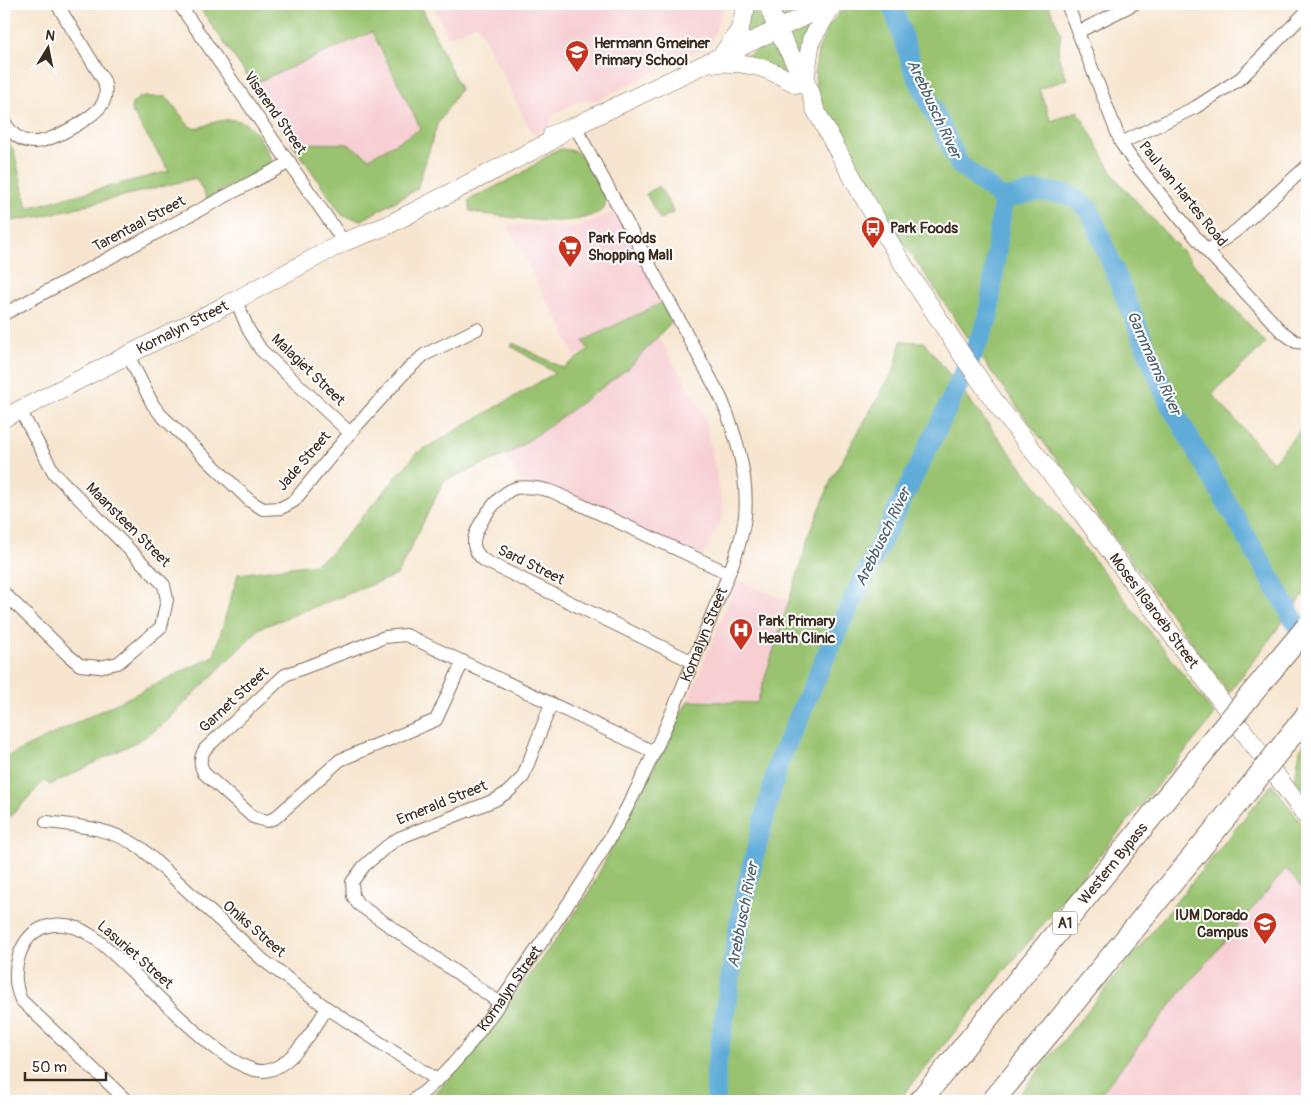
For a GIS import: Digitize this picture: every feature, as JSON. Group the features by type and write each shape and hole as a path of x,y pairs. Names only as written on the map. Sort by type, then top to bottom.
{"highway":[{"name":"Western Bypass","path":"920,1101 1307,627"},
{"path":"993,1101 1307,716"}],"main road":[{"path":"714,60 739,31 746,4"},
{"path":"756,4 800,83"},
{"path":"768,4 773,32"},
{"path":"800,83 811,40 828,4"},
{"name":"Kornalyn Street","path":"4,418 351,239 386,226 549,142 569,129 828,4"},
{"path":"714,60 756,65 800,83"},
{"name":"Moses ǁGaroëb Street","path":"800,83 860,193 904,266 965,359 998,406 1078,508 1307,817"}],"street":[{"path":"4,121 18,138 32,142 43,141 74,127 102,105 106,90 104,81 57,4"},
{"name":"Visarend Street","path":"179,4 290,162 351,239"},
{"name":"Paul van Hartes Road","path":"1067,4 1121,143 1133,161 1208,251 1281,331 1296,342 1307,342"},
{"path":"1078,32 1134,4"},
{"path":"1121,143 1196,107 1234,83 1307,11"},
{"name":"Kornalyn Street","path":"412,1101 437,1080 472,1042 576,894 619,821 654,752 693,662 741,538 746,514 744,479 736,438 710,375 569,129"},
{"name":"Tarentaal Street","path":"4,314 290,162"},
{"path":"1208,251 1237,230 1307,166"},
{"name":"Malagiet Street","path":"236,300 248,329 261,350 350,433"},
{"name":"Jade Street","path":"128,355 153,405 161,415 250,501 263,509 281,508 294,501 350,433 406,371 424,355 477,329"},
{"name":"Maansteen Street","path":"4,593 80,665 99,667 118,663 160,628 166,614 167,600 164,585 54,473 20,410"},
{"name":"Sard Street","path":"693,662 485,561 474,547 474,539 493,502 501,495 515,488 534,487 551,491 728,573"},
{"name":"Garnet Street","path":"463,661 436,720 340,760 275,818 267,821 253,817 204,773 201,766 200,761 205,749 277,681 298,669 385,637 400,634 463,661 654,752"},
{"name":"Emerald Street","path":"500,1003 358,904 353,896 352,882 364,866 399,838 495,800 516,785 523,777 551,704"},
{"name":"Oniks Street","path":"46,822 94,827 112,832 135,844 263,960 327,1008 437,1080"},
{"name":"Lasuriet Street","path":"127,1101 21,1000 16,989 17,960 21,947 36,929 48,925 63,925 92,936 196,1032 233,1059 251,1069 264,1071 274,1067 296,1051 308,1038 327,1008"}],"shaded area":[{"name":"Hermann Gmeiner Primary School","path":"433,4 725,4 710,45 595,101 580,100 552,116 550,126 533,135 477,24 449,37"},
{"path":"371,34 421,129 369,158 306,144 292,143 253,84"},
{"path":"621,210 668,297 575,357 559,320 550,307 507,224 574,228"},
{"path":"658,337 704,414 724,513 703,557 521,482 504,455 630,367"},
{"name":"Park Primary Health Clinic","path":"737,580 789,601 757,704 688,701"},
{"name":"IUM Dorado Campus","path":"1286,868 1307,894 1307,1101 1095,1101 1179,995"}],"green space":[{"path":"197,4 420,4 460,89 437,125 417,189 362,220 343,216 292,143 348,144 369,158 421,129 372,32 253,84"},
{"path":"752,4 764,29 736,43"},
{"path":"772,4 813,6 780,21"},
{"path":"855,4 1048,4 1061,33 1058,56 1067,79 1039,89 1051,121 1078,111 1116,179 1266,343 1212,394 1273,462 1307,422 1307,590 1229,693 988,367 867,189 823,108 816,89 815,70 818,52 827,28 840,12"},
{"path":"818,21 802,69 787,37"},
{"path":"771,43 786,73 739,60"},
{"path":"140,97 167,97 189,126 196,129 223,120 242,122 257,134 264,145 271,159 269,165 207,199 196,178 42,216 4,222 4,134 14,151 27,208 169,171 131,110 132,104"},
{"path":"562,149 575,151 581,156 607,195 604,209 591,216 561,221 529,220 470,211 469,200 521,174 554,151"},
{"path":"659,186 674,212 660,219 646,194"},
{"path":"661,303 673,320 630,367 510,453 444,481 397,575 260,628 165,723 142,739 50,785 44,781 9,818 4,820 4,758 214,656 238,574 315,564 331,553 417,453 555,373 511,346 513,343 563,368 589,350 583,341"},
{"path":"901,341 924,342 1215,715 898,1101 424,1101 437,1091 474,1052 587,896 688,701 757,703 810,534 832,478 895,368"},
{"path":"1307,740 1307,796 1295,779 1300,750"},
{"path":"1272,784 1307,831 1307,894 1286,869 1179,995 1095,1101 1014,1101"}],"waterway":[{"name":"Arebbusch River","path":"716,1101 716,1069 742,905 779,761 835,636 948,407 988,320 1003,199 959,164 913,68 892,4"},
{"name":"Gammams River","path":"1003,199 1039,191 1070,195 1089,209 1168,401 1307,642"}],"place":[{"name":"Hermann Gmeiner Primary School","path":"577,73"},
{"name":"Park Foods","path":"873,249"},
{"name":"Park Foods Shopping Mall","path":"570,268"},
{"name":"Park Primary Health Clinic","path":"741,651"},
{"name":"IUM Dorado Campus","path":"1265,945"}]}
